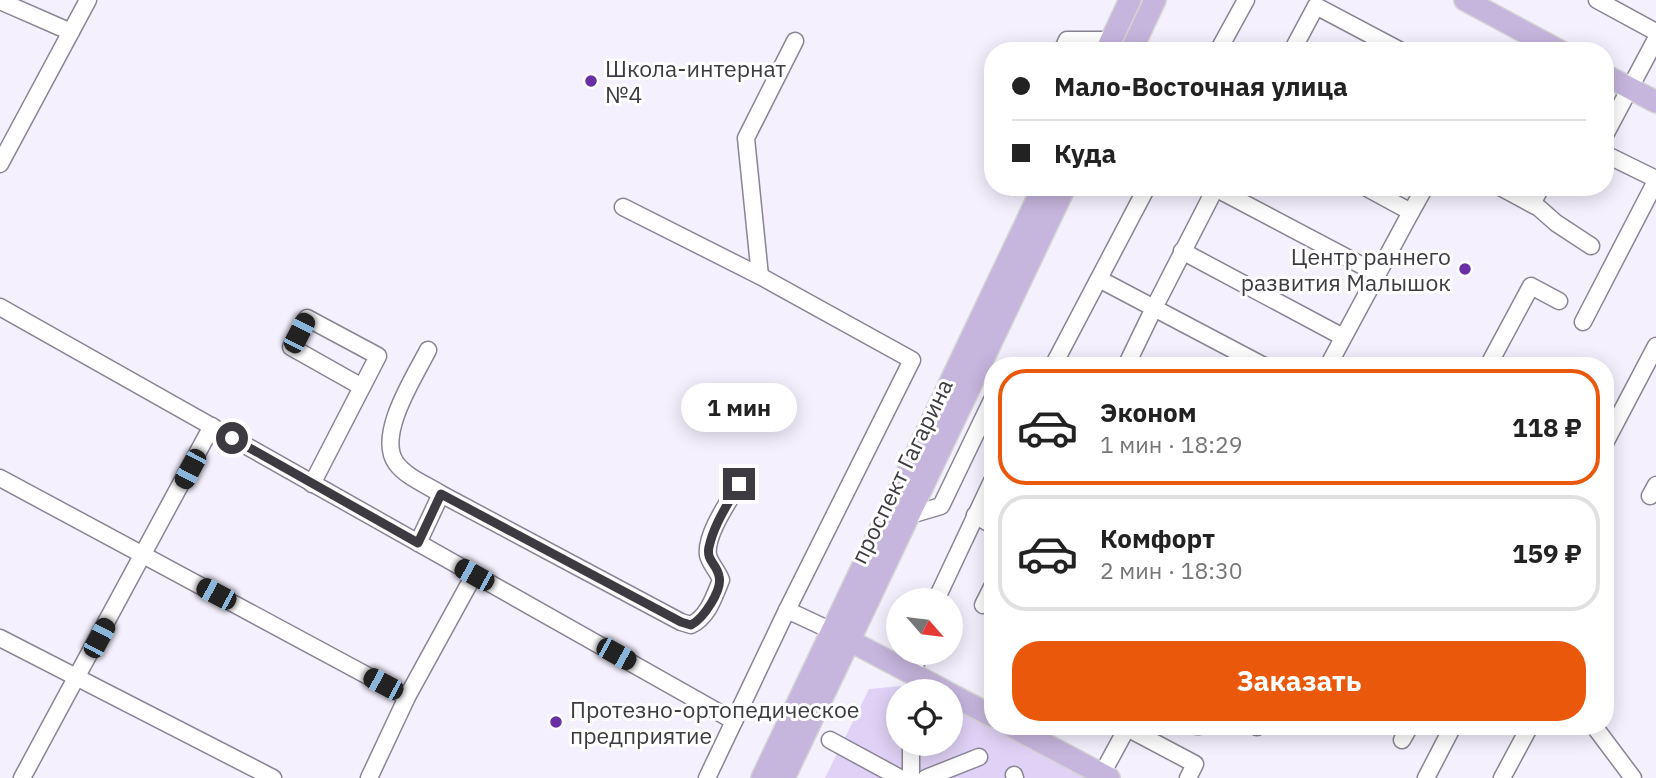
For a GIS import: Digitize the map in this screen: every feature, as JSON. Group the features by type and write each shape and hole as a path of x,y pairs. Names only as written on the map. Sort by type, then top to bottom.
{"main road":[{"path":"1110,42 1130,0"},
{"path":"1134,42 1155,0"},
{"path":"1465,0 1543,42"},
{"path":"1614,80 1656,102"},
{"name":"проспект Гагарина","path":"784,778 841,636 1039,196"},
{"name":"проспект Гагарина","path":"991,357 1061,196"},
{"name":"проспект Гагарина","path":"762,778 984,370"},
{"path":"841,636 922,679"},
{"path":"963,701 984,712"},
{"path":"1029,735 1106,776"}],"street":[{"path":"0,164 88,0"},
{"path":"1223,42 1246,0"},
{"path":"1597,0 1656,32"},
{"path":"0,1 67,39"},
{"path":"1297,42 1316,6 1384,42"},
{"path":"1614,117 1656,39"},
{"path":"760,276 746,138 795,41"},
{"path":"1583,322 1656,180 1614,159"},
{"path":"1058,357 1142,196"},
{"path":"1131,357 1212,196"},
{"path":"1231,196 1378,274"},
{"path":"1382,196 1411,212"},
{"path":"1333,357 1420,196"},
{"path":"1517,196 1591,246"},
{"path":"1532,204 1536,196"},
{"path":"623,207 760,276 912,360 787,610 707,778"},
{"path":"1182,251 1343,337"},
{"path":"1099,279 1247,357"},
{"path":"1494,357 1531,286 1559,301"},
{"path":"0,307 734,721"},
{"path":"312,484 378,356 307,318 292,348 362,387"},
{"path":"1614,426 1656,346"},
{"path":"428,350 399,406 390,448 395,462 441,494 681,622 691,625 698,621 712,603 721,580 718,571 708,559 708,549 716,523 739,484"},
{"path":"907,516 941,506 984,417"},
{"path":"22,778 212,426"},
{"path":"0,478 407,696"},
{"path":"418,543 441,494"},
{"path":"942,588 984,497"},
{"path":"975,515 984,520"},
{"path":"369,778 407,696 474,575"},
{"path":"787,610 841,636"},
{"path":"0,638 273,778"},
{"path":"911,673 915,665"},
{"path":"1106,776 1124,735"},
{"path":"1142,735 1195,764 1188,778"},
{"path":"1426,778 1444,735"},
{"path":"1502,778 1525,735"},
{"path":"1601,735 1633,778"},
{"path":"830,740 900,778"},
{"path":"911,756 911,778"},
{"path":"926,778 979,757"}],"shaded area":[{"path":"886,687 886,756 963,756 963,712 984,723 984,735 1006,735 1086,778 825,778 869,689"}],"place":[{"name":"Школа-интернат №4","path":"591,81"},
{"name":"Центр раннего развития Малышок","path":"1465,269"},
{"name":"Протезно-ортопедическое предприятие","path":"556,722"}],"route":[{"path":"232,438 418,543 441,494 691,625 698,621 712,603 721,580 718,571 708,559 708,549 716,523 739,484"}]}
